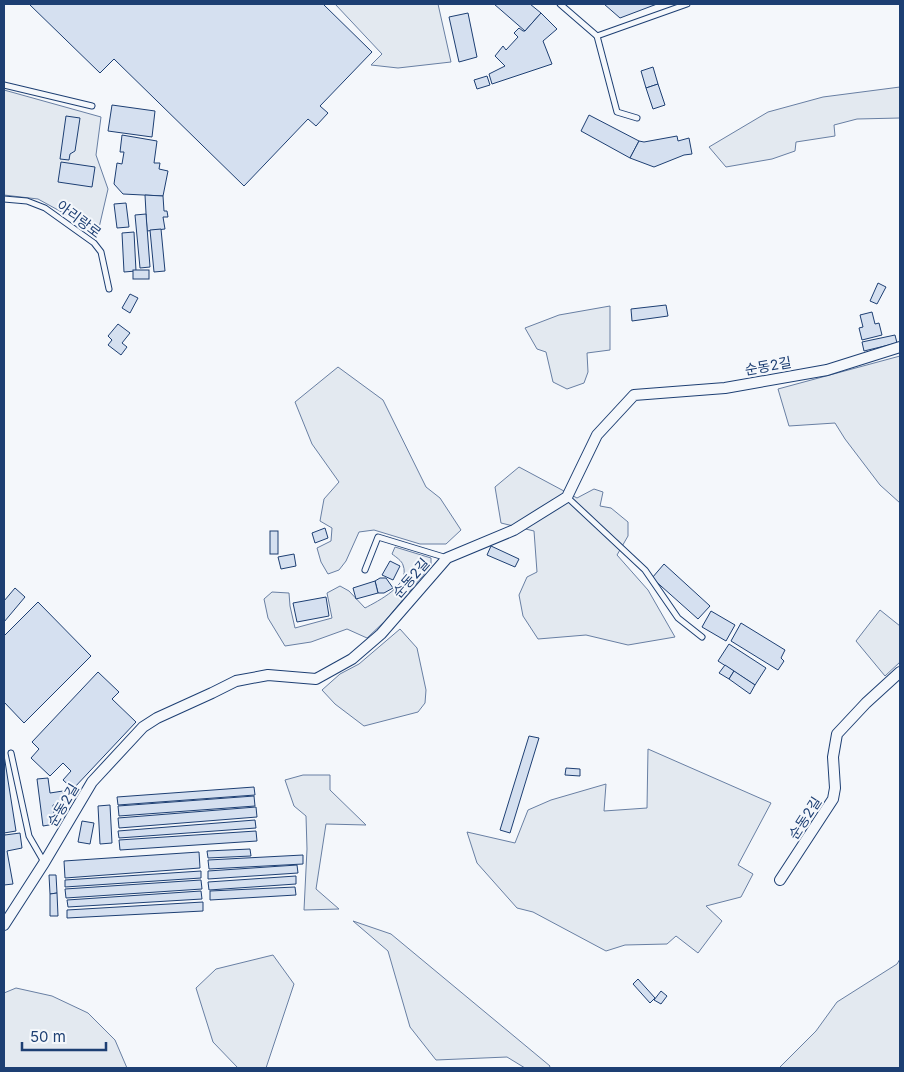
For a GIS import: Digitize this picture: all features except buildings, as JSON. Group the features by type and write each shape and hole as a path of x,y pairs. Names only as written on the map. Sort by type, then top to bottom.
{"street":[{"name":"순동2길","path":"4,925 44,863 92,782 143,727 157,718 236,680 268,675 316,679 352,659 380,634 447,558 514,530 567,497 597,435 634,395 725,388 827,370 900,347"},
{"name":"순동2길","path":"780,880 833,800 835,788 833,757 837,734 866,703 900,672"}],"lane":[{"path":"560,4 597,36 617,112 637,118"},
{"path":"597,36 687,4"},
{"path":"4,85 92,106"},
{"name":"아리랑로","path":"4,199 27,202 45,208 94,243 102,252 109,289"},
{"path":"567,497 645,570 678,618 702,637"},
{"path":"365,570 378,536 447,558"},
{"path":"11,753 29,836 44,863"}],"shaded area":[{"path":"335,4 438,4 451,62 398,68 371,65 382,54"},
{"path":"900,87 900,118 857,119 834,125 835,136 796,142 795,151 772,159 726,167 709,147 768,112 823,97"},
{"path":"4,90 101,117 96,155 108,189 98,232 38,199 4,195"},
{"path":"610,306 610,350 587,353 588,372 584,383 567,389 553,382 546,352 537,349 525,328 559,315"},
{"path":"900,356 900,503 880,485 835,423 789,426 778,389"},
{"path":"338,367 383,400 426,487 440,498 461,530 446,544 420,544 374,530 359,532 346,561 339,570 328,574 321,562 317,548 331,541 332,528 320,521 324,499 339,482 312,444 295,402"},
{"path":"519,467 577,498 594,489 603,492 600,506 611,508 628,522 628,536 617,555 648,590 675,637 628,645 586,635 538,639 523,616 519,595 527,577 537,572 534,531 501,523 495,487"},
{"path":"395,547 431,558 431,566 385,621 367,638 347,629 311,642 285,646 268,618 264,599 272,592 289,593 295,628 332,618 327,593 340,586 349,591 365,608 392,591 402,579 404,572 402,564 392,554"},
{"path":"880,610 900,626 900,662 885,676 856,641"},
{"path":"400,629 417,648 426,690 425,703 418,712 364,726 335,704 322,690 340,674 359,664"},
{"path":"648,749 771,803 738,865 753,874 741,897 706,906 722,921 698,953 676,936 667,944 625,945 606,951 533,912 517,908 477,863 467,832 515,843 528,810 551,800 606,784 604,811 647,808"},
{"path":"303,775 330,775 330,790 366,825 326,824 316,889 339,909 304,910 307,849 306,816 294,806 285,780"},
{"path":"353,921 391,934 550,1066 549,1068 525,1068 507,1057 436,1060 410,1027 388,951"},
{"path":"273,955 294,984 266,1068 238,1068 213,1042 196,988 216,969"},
{"path":"900,959 900,1068 779,1068 816,1031 837,1002 897,964"},
{"path":"16,988 52,996 88,1013 115,1040 127,1068 4,1068 4,993"}]}
